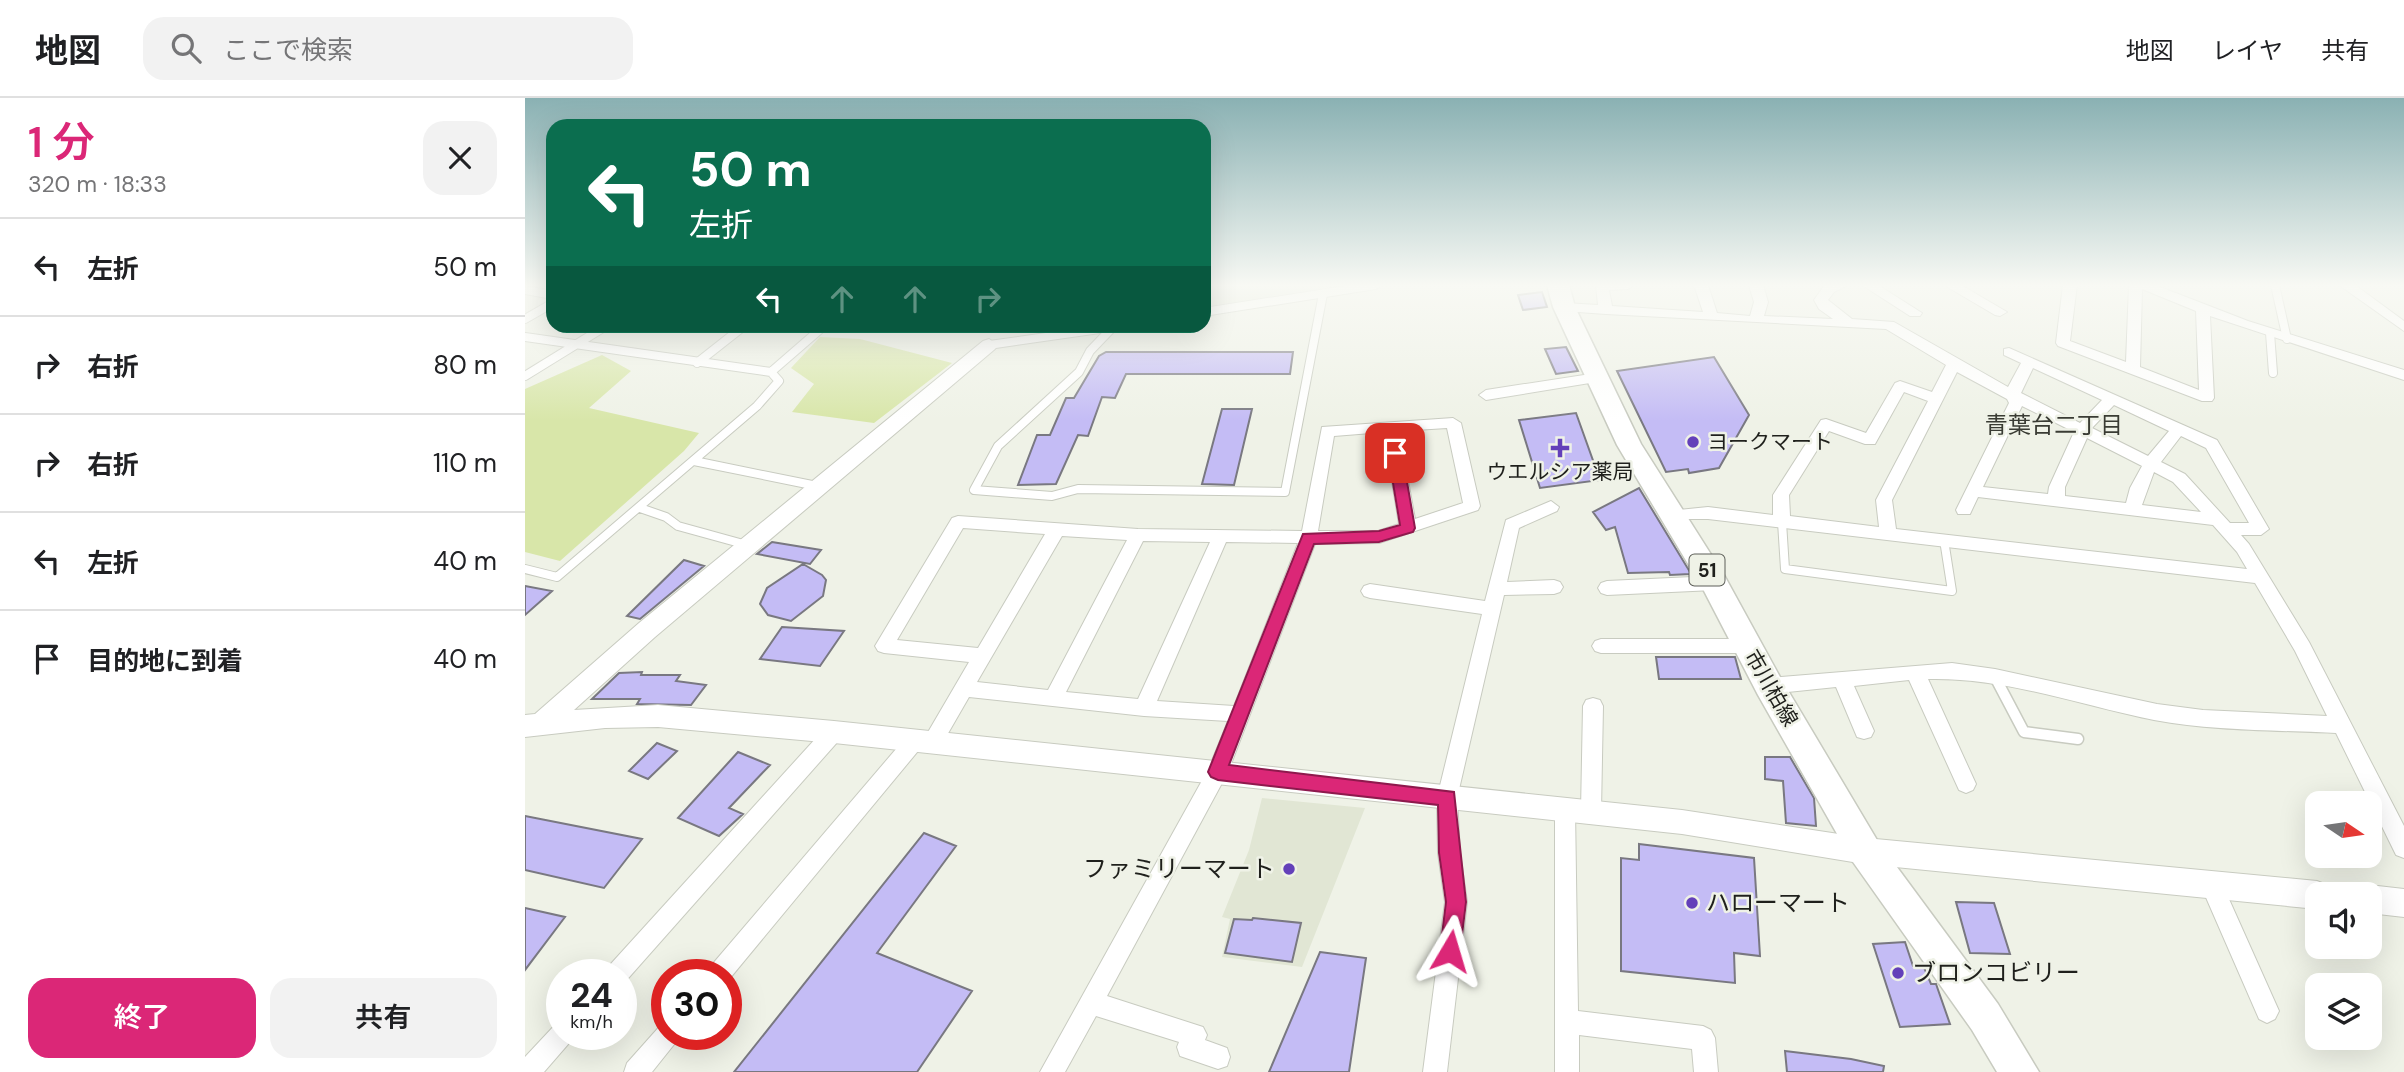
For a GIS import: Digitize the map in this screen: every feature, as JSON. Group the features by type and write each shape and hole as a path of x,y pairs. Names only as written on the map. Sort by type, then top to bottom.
{"main road":[{"name":"市川柏線","path":"1576,330 1629,445 1675,515 1769,686 1865,851 1985,1017 2019,1072"}],"street":[{"path":"1898,330 1954,364 2179,478 2243,548 2261,577 2302,647 2404,848"},
{"path":"2065,330 2063,343 2207,398 2204,330"},
{"path":"2133,369 2134,330"},
{"path":"2263,330 2404,375"},
{"path":"531,729 1007,333"},
{"path":"989,345 1070,333"},
{"path":"1973,491 2262,529 2212,444 2009,352"},
{"path":"1964,510 2016,402 2013,391 2029,362"},
{"path":"1889,535 1884,500 1954,364"},
{"path":"1486,395 1597,378"},
{"path":"1782,522 1781,495 1826,424 1870,440 1901,386 1937,398"},
{"path":"2056,502 2057,487 2083,429 2111,399"},
{"path":"983,656 884,646 958,522 1220,538 1309,538 1379,537 1472,506 1453,423 1327,431 1309,538 1218,772 1052,1072"},
{"path":"1391,427 1408,528"},
{"path":"2133,510 2151,463 2178,430"},
{"path":"1434,1072 1456,902 1449,853 1447,798 1512,524 1551,508"},
{"path":"1675,515 1708,513 2261,577"},
{"path":"732,959 923,742 964,689 1057,529"},
{"path":"1053,698 1138,535"},
{"path":"1144,708 1220,538"},
{"path":"1607,588 1714,583"},
{"path":"1370,591 1494,599 1554,587"},
{"path":"1601,646 1747,646"},
{"path":"1769,686 1952,671 1995,677 2157,712 2203,718 2341,726"},
{"path":"1915,672 1966,784"},
{"path":"1842,679 1864,731"},
{"path":"964,689 1144,708 1239,714"},
{"path":"1567,1072 1578,810 1593,706"},
{"path":"531,729 658,716 834,732 1682,822 1865,851 2305,894"},
{"path":"630,959 834,732"},
{"path":"2212,886 2267,1010"},
{"path":"2382,901 2404,904"},
{"path":"1090,1003 1195,1035 1189,1047 1218,1057"},
{"path":"1569,1022 1703,1038 1706,1072"},
{"path":"528,1072 548,1050"},
{"path":"636,1072 655,1050"}],"lane":[{"path":"1109,333 1090,351 1079,372 998,446 974,490 1052,496 1078,489 1285,492 1316,330"},
{"path":"2285,330 2287,338"},
{"path":"525,376 594,333"},
{"path":"697,363 735,333"},
{"path":"771,372 816,333"},
{"path":"2270,333 2273,373"},
{"path":"525,337 771,372 779,381 757,406 557,577 525,569"},
{"path":"694,461 819,487"},
{"path":"640,508 666,517 678,526 748,546"},
{"path":"1782,522 1785,569 1952,591 1944,540"},
{"path":"1995,677 2024,732 2078,739"}],"shaded area":[{"path":"1262,798 1365,808 1302,967 1222,957 1230,919 1222,917 1249,850"}],"green space":[{"path":"820,337 860,339 952,363 874,423 792,412 814,384 791,368"},
{"path":"602,355 631,371 589,408 699,433 684,451 560,561 525,552 525,389"}],"building":[{"path":"1566,347 1578,371 1556,374 1545,349"},
{"path":"1106,352 1293,352 1290,374 1126,374 1115,398 1102,397 1088,436 1078,435 1056,484 1018,485 1037,435 1050,435 1066,398 1074,398 1099,356"},
{"name":"ヨークマート","path":"1714,357 1749,415 1719,468 1689,473 1688,469 1666,472 1617,371"},
{"path":"1222,409 1252,409 1234,485 1202,484"},
{"path":"1576,413 1600,480 1540,488 1519,420"},
{"path":"1639,488 1690,574 1628,573 1615,527 1606,530 1593,512"},
{"path":"772,542 821,550 810,564 757,554"},
{"path":"684,560 704,566 640,619 627,616"},
{"path":"803,564 826,580 823,596 791,621 768,615 760,604 767,588"},
{"path":"525,586 552,591 525,615"},
{"path":"782,627 844,631 820,666 760,659"},
{"path":"1656,657 1735,657 1741,679 1659,679"},
{"path":"642,672 641,675 680,675 676,681 706,685 691,705 637,704 640,699 592,699 619,673"},
{"path":"657,743 677,751 648,779 629,771"},
{"path":"738,752 770,765 729,808 743,814 719,836 678,818"},
{"path":"1765,757 1790,757 1814,798 1816,826 1786,823 1783,781 1765,779"},
{"path":"525,816 642,839 604,888 525,870"},
{"path":"924,833 956,846 877,953 972,991 917,1072 734,1072"},
{"path":"1639,844 1754,858 1760,956 1734,953 1735,983 1621,971 1621,858 1639,860"},
{"path":"1956,902 1994,903 2010,954 1970,953"},
{"path":"525,908 565,917 525,970"},
{"path":"1253,918 1301,923 1292,962 1225,953 1234,919"},
{"path":"1905,942 1913,966 1923,965 1931,984 1936,984 1950,1024 1900,1027 1873,944"},
{"path":"1320,952 1366,958 1349,1072 1269,1072"},
{"path":"1785,1051 1884,1066 1883,1072 1787,1072"}],"place":[{"name":"ヨークマート","path":"1693,442"},
{"name":"ウエルシア薬局","path":"1560,448"},
{"name":"ファミリーマート","path":"1289,869"},
{"name":"ハローマート","path":"1692,903"},
{"name":"ブロンコビリー","path":"1898,973"}],"district":[{"name":"青葉台二丁目","path":"2054,425"}],"route":[{"path":"1395,453 1408,528 1379,537 1309,538 1218,772 1447,798 1449,853 1456,902 1450,951"}]}
